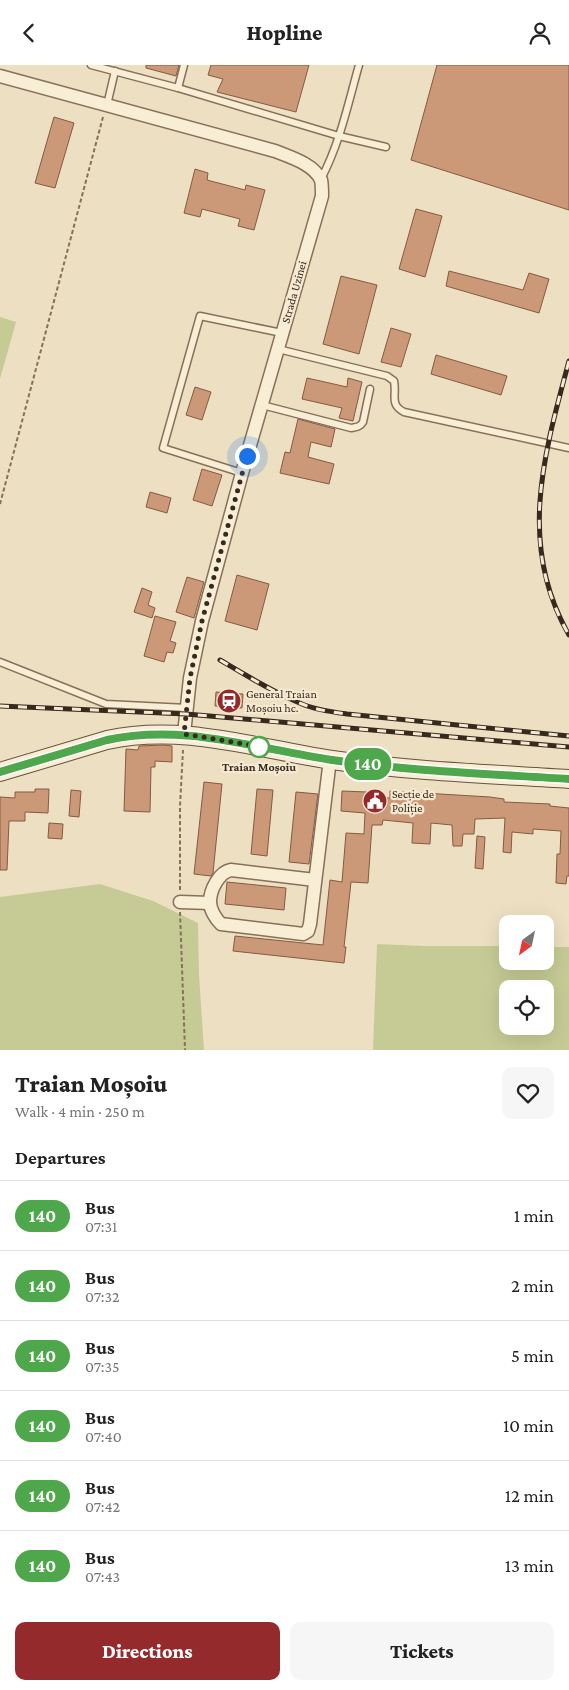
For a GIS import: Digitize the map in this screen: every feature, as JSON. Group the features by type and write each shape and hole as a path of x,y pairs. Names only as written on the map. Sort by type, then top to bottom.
{"main road":[{"path":"0,771 125,736 184,734 330,759 398,767 569,779"}],"street":[{"path":"0,76 275,151 294,158 310,168 321,180"},
{"name":"Strada Uzinei","path":"184,734 190,678 202,621 242,473 322,196 321,180"},
{"path":"315,880 226,871 221,875 210,903 216,919 221,924 303,934 308,931 310,924 330,759"},
{"path":"180,903 210,903"}],"lane":[{"path":"91,65 178,88 340,136 386,147"},
{"path":"178,88 184,65"},
{"path":"321,180 332,159 340,136 359,65"},
{"path":"107,105 114,71"},
{"path":"242,473 163,448 200,316 282,333"},
{"path":"278,349 387,377 394,381 394,401 398,408 404,412 569,448"},
{"path":"262,405 357,427 363,421 370,389"},
{"path":"0,662 106,704 187,708"}],"path":[{"path":"0,504 107,105"}],"green space":[{"path":"0,317 16,322 0,379"},
{"path":"100,884 153,901 198,923 204,1050 0,1050 0,897"},
{"path":"377,944 499,946 499,970 554,970 554,947 569,947 569,1050 373,1050"}],"building":[{"path":"146,65 179,65 176,76 146,68"},
{"path":"211,65 309,65 296,112 217,92 223,79 208,75"},
{"path":"437,65 569,65 569,210 411,160"},
{"path":"54,117 74,123 55,188 35,183"},
{"path":"195,169 208,173 207,180 245,190 246,185 265,190 254,230 238,226 240,219 202,209 200,217 184,213"},
{"path":"416,209 442,216 425,277 399,269"},
{"path":"449,271 523,290 529,273 549,279 539,313 446,286"},
{"path":"341,276 377,285 359,354 323,344"},
{"path":"391,328 411,334 401,367 381,362"},
{"path":"436,355 507,376 501,395 431,374"},
{"path":"307,378 347,387 348,378 362,382 353,421 339,418 342,408 302,399"},
{"path":"195,387 211,392 202,420 186,415"},
{"path":"298,419 335,429 331,447 311,442 308,457 334,464 329,484 280,473 285,452 290,453"},
{"path":"202,469 222,475 212,506 193,500"},
{"path":"150,492 171,498 167,513 146,507"},
{"path":"237,575 269,584 257,630 225,621"},
{"path":"187,577 204,582 194,618 176,612"},
{"path":"142,588 152,592 148,605 155,608 152,618 134,612"},
{"path":"155,616 176,622 170,641 176,643 173,653 167,652 164,662 144,656"},
{"path":"216,692 243,694 242,708 215,706"},
{"path":"139,746 172,746 172,762 155,761 155,767 151,767 150,812 124,811 126,749 138,750"},
{"path":"204,782 222,784 213,873 211,876 194,874"},
{"path":"35,789 49,789 48,813 25,812 25,821 9,821 7,870 0,870 0,797 15,798 15,792 35,792"},
{"path":"257,789 273,790 267,856 251,854"},
{"path":"71,790 81,791 79,817 69,816"},
{"path":"342,791 367,792 366,797 390,798 390,791 490,797 504,799 504,802 550,804 550,806 569,808 569,876 567,876 566,884 556,883 557,854 560,854 561,831 533,829 533,834 512,832 511,853 503,852 505,818 475,819 474,834 463,834 462,846 453,846 452,825 431,823 430,844 412,843 413,823 383,820 382,825 372,825 368,883 351,882 344,963 233,951 235,936 323,945 330,880 342,882 346,833 364,834 365,813 341,811"},
{"path":"296,792 318,794 309,864 289,862"},
{"path":"49,823 63,824 62,839 48,838"},
{"path":"477,836 485,837 483,869 475,868"},
{"path":"227,882 286,888 284,910 225,904"}],"railway":[{"path":"569,361 551,430 540,499 540,533 544,567 553,601 569,635"},
{"path":"220,660 281,694 318,709 347,714 569,736"},
{"path":"0,706 186,714 569,747"}],"bus line":[{"name":"140","path":"0,772 107,740 125,736 162,733 196,735 362,764 569,779"}],"place":[{"name":"General Traian Moșoiu hc.","path":"229,701"},
{"name":"Traian Moșoiu","path":"259,747"},
{"name":"Secție de Poliție","path":"375,801"}],"route":[{"path":"247,456 202,621 190,678 184,734 262,747 259,747"}]}
